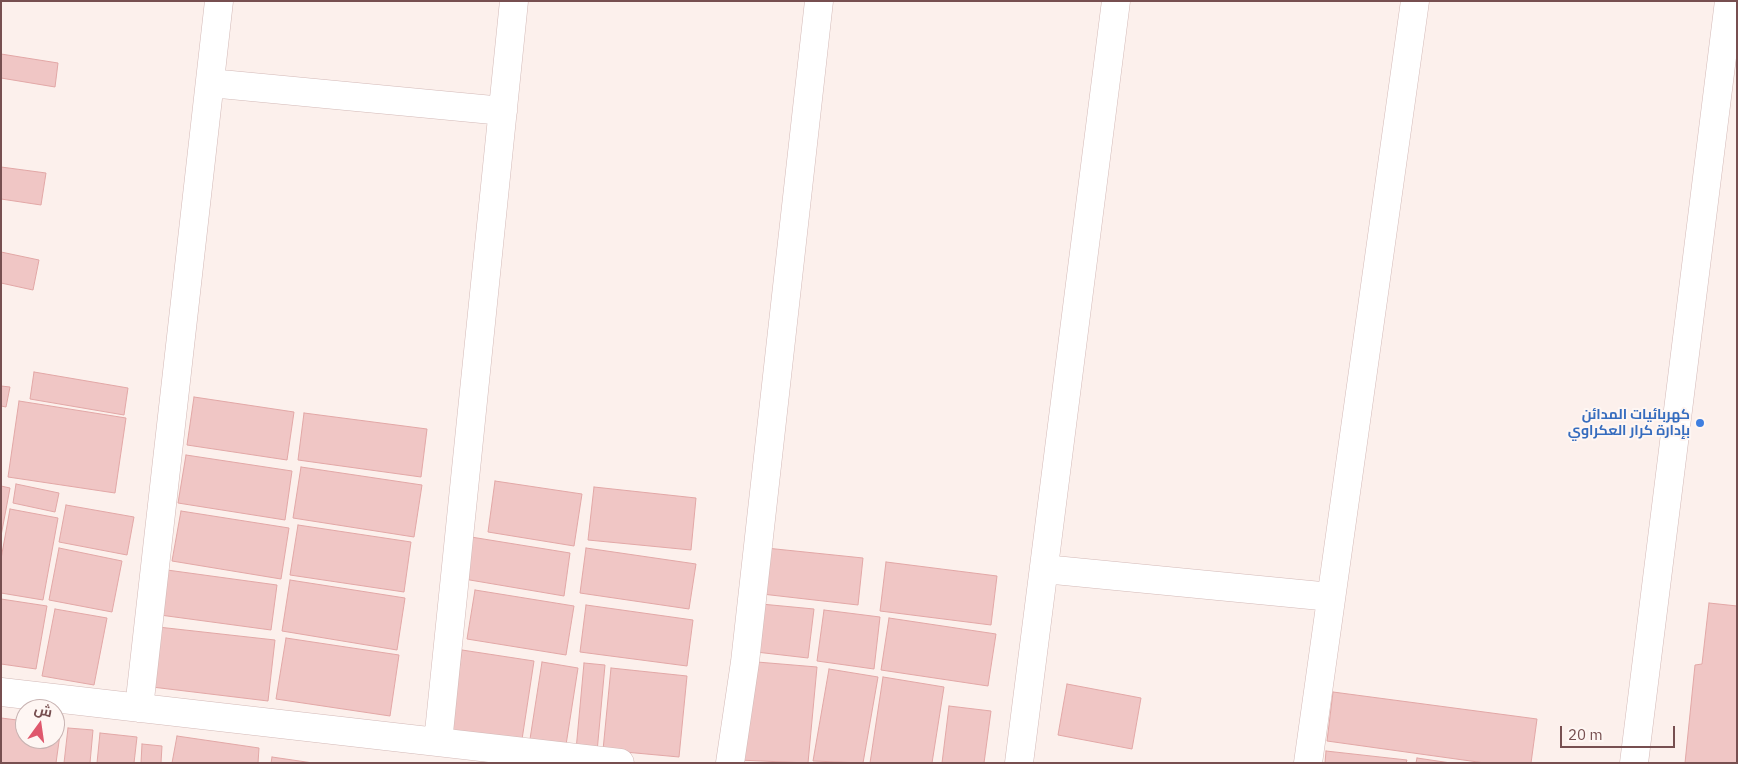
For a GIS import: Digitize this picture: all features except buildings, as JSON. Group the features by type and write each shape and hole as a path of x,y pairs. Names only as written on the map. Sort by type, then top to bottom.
{"street":[{"path":"139,708 219,1"},
{"path":"438,742 514,1"},
{"path":"730,763 745,662 819,1"},
{"path":"1019,763 1116,1"},
{"path":"1308,763 1415,1"},
{"path":"1634,763 1729,1"},
{"path":"210,84 503,111"},
{"path":"1044,569 1331,598"},
{"path":"1,692 620,763"}],"place":[{"name":"كهربائيات المدائن بإدارة كرار العكراوي","path":"1700,423"}]}
